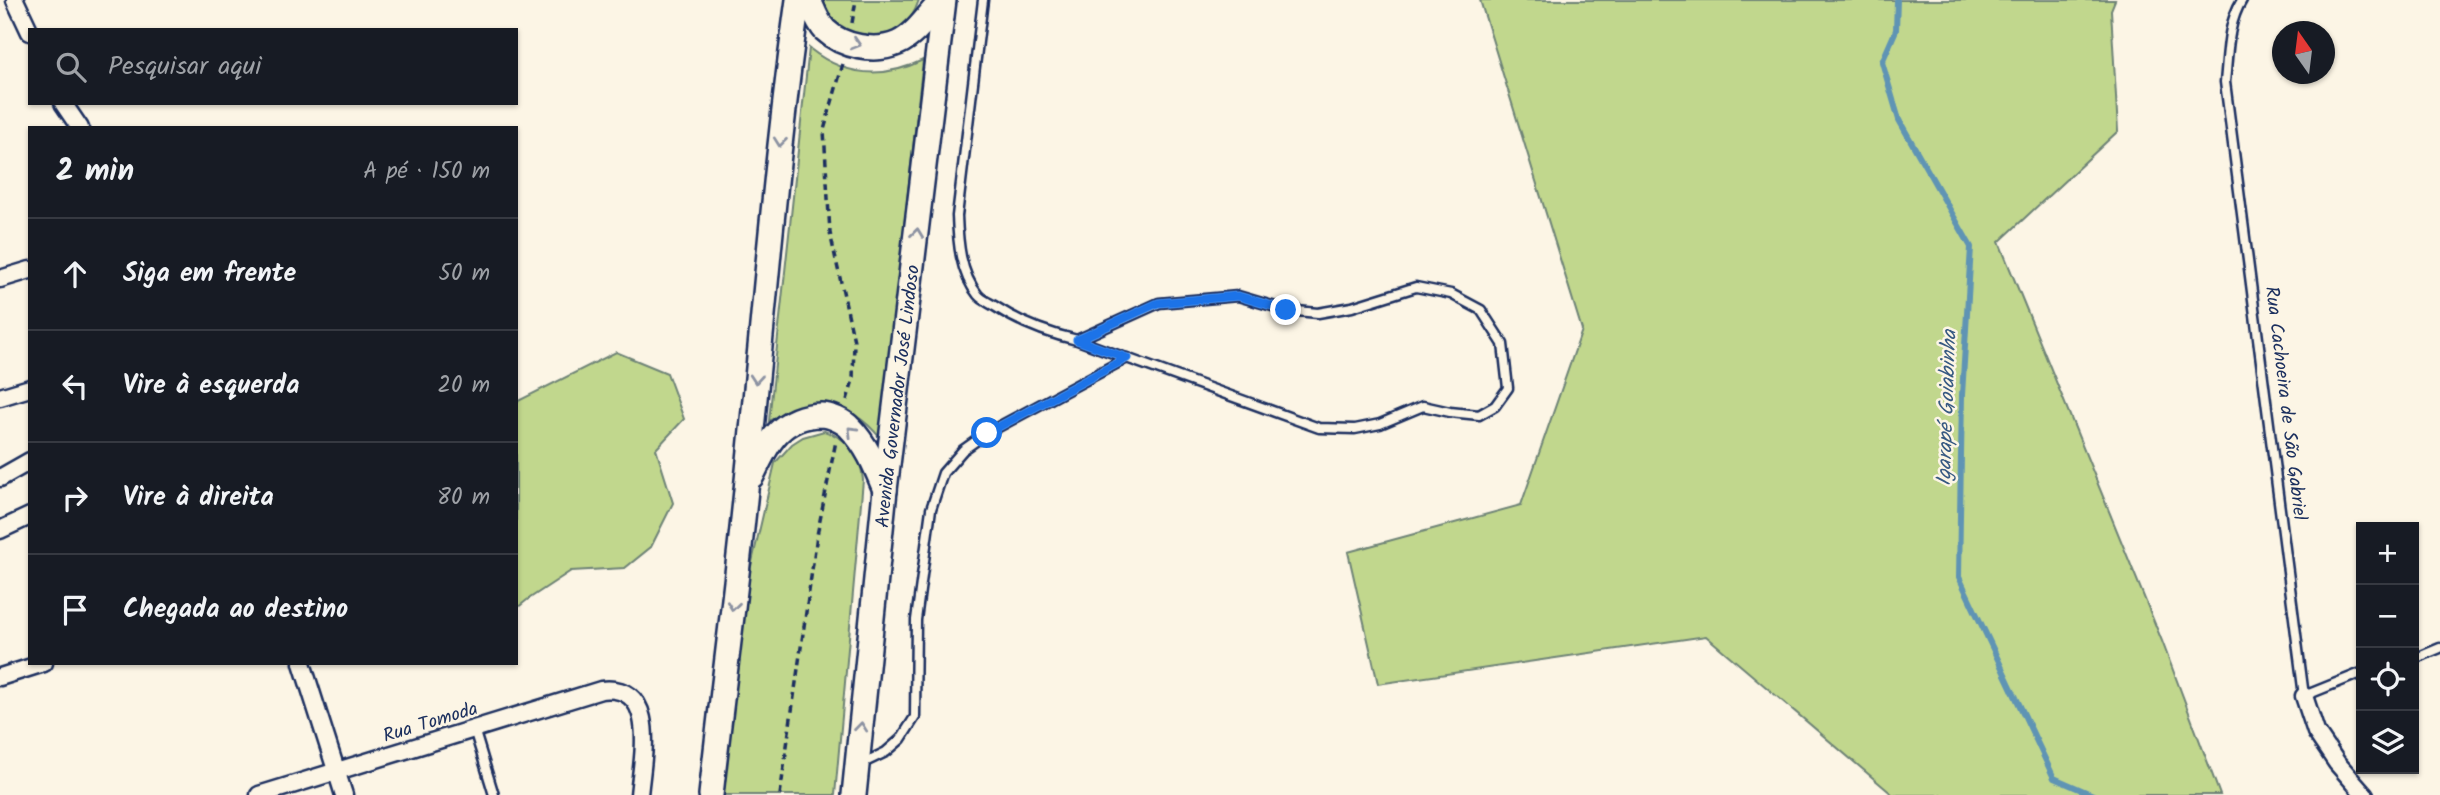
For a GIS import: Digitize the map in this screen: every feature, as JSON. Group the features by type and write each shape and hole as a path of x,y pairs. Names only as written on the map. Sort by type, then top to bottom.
{"main road":[{"path":"710,795 746,490 764,285 798,0"},
{"path":"809,0 825,29 849,44 870,49 899,43 919,27 943,0"},
{"name":"Avenida Governador José Lindoso","path":"854,795 885,490 943,0"},
{"path":"746,490 765,450 783,426 805,416 827,415 848,425 863,443 885,490"}],"street":[{"path":"15,0 28,28"},
{"path":"64,105 79,126"},
{"path":"0,279 28,271"},
{"path":"0,397 28,389"},
{"path":"0,478 28,462"},
{"path":"0,530 28,517"},
{"path":"0,677 38,665"},
{"path":"303,665 344,795"},
{"name":"Rua Tomoda","path":"259,795 614,689 627,693 636,700 640,710 644,731 639,795"},
{"name":"Rua Cachoeira de São Gabriel","path":"2304,696 2316,732 2337,763 2365,795"}],"lane":[{"path":"984,0 957,216 958,247 967,275 978,296 1015,319 1047,333 1077,340 1319,428 1355,429 1380,424 1423,406 1479,415 1495,406 1508,388 1503,344 1481,310 1451,294 1416,287 1352,307 1318,313 1286,310 1238,296 1158,303 1077,340"},
{"name":"Rua Cachoeira de São Gabriel","path":"2242,0 2236,10 2229,38 2225,82 2304,696"},
{"path":"857,767 886,752 901,739 915,717 916,620 931,509 943,473 963,450 987,433 1127,358"},
{"path":"2419,657 2440,648"},
{"path":"2304,696 2356,675"},
{"path":"474,729 494,795"}],"green space":[{"path":"820,0 919,0 911,18 899,30 874,37 854,34 838,27 828,18"},
{"path":"1480,0 2115,0 2111,10 2118,131 1999,242 2162,641 2220,795 1893,795 1706,636 1378,684 1348,552 1521,505 1582,330"},
{"path":"809,48 836,64 864,72 893,70 923,60 880,438 856,416 829,406 799,407 769,421"},
{"path":"616,352 667,373 684,419 656,449 673,503 651,547 625,568 571,571 518,607 518,401"},
{"path":"824,431 840,438 852,449 863,480 835,795 723,795 746,588 775,463 792,444 803,437"}],"waterway":[{"name":"Igarapé Goiabinha","path":"1897,0 1896,30 1882,62 1899,120 1971,247 1962,395 1959,577 2054,778 2093,795"}],"route":[{"path":"987,433 1127,358 1077,340 1158,303 1238,296 1286,310"}]}
